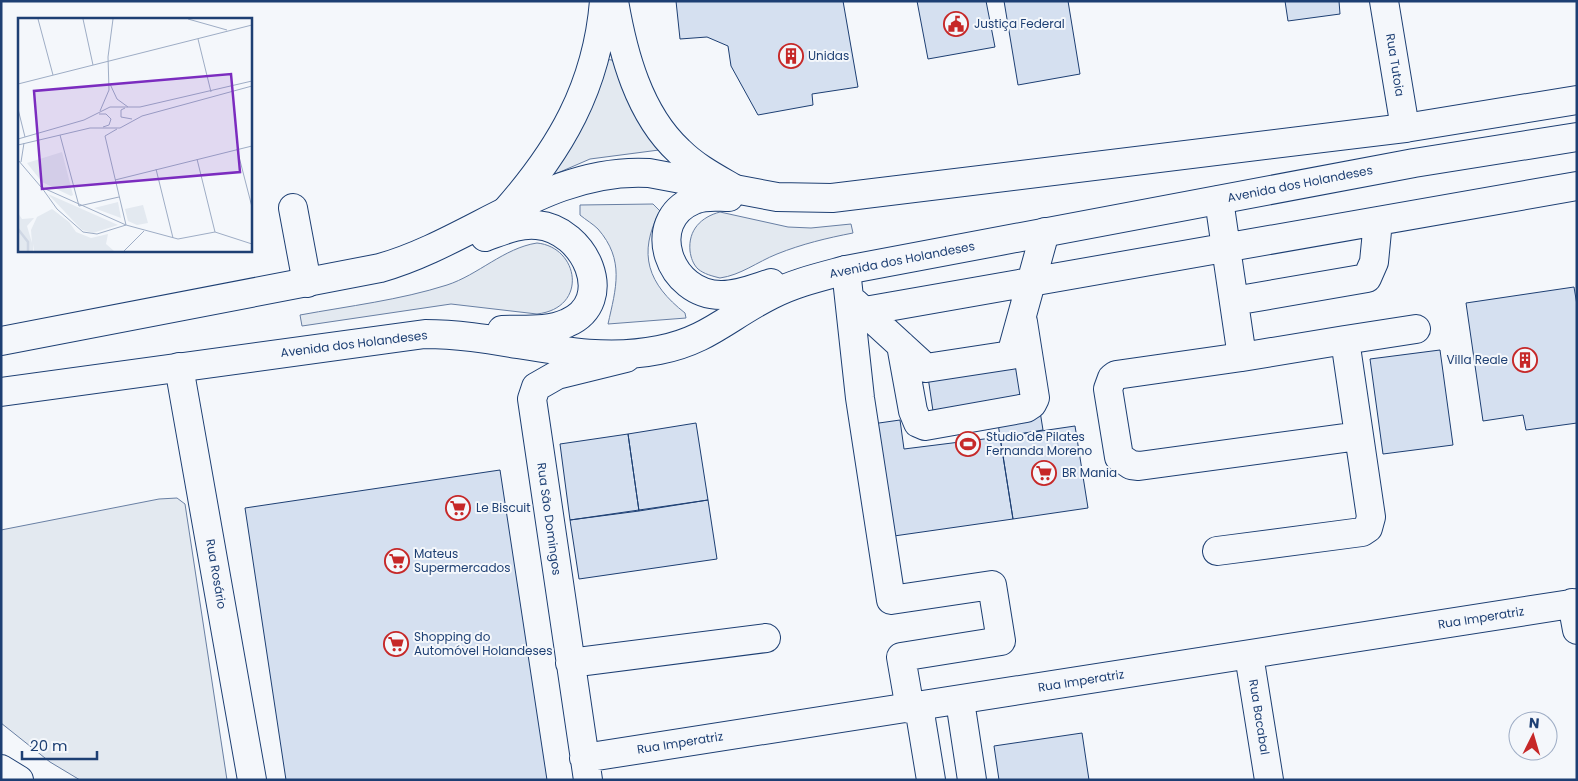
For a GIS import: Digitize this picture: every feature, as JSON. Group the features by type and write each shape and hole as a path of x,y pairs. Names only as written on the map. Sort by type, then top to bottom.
{"main road":[{"path":"505,212 558,145 580,102 592,71 604,1"},
{"path":"614,1 626,54 656,124 667,139 690,161 737,190"},
{"name":"Rua Tutoia","path":"1384,1 1405,128"},
{"path":"930,780 915,708 901,657 1001,641 992,585 891,600 860,398 857,305 846,270 790,278 734,294 710,294 691,287 679,277 669,257 667,240 669,230 676,214 681,208 696,199 728,197 782,205 810,204 853,196 1405,128 1577,100"},
{"name":"Avenida dos Holandeses","path":"1,392 425,334 465,337 588,354 626,354 659,350 699,338 751,306 784,289 846,270 1414,163 1577,137"},
{"path":"359,273 396,263 431,250 505,212 560,187 578,180 614,173 632,172 667,176 737,190 795,198 853,196"},
{"path":"857,305 1033,280 1577,186"},
{"path":"1219,200 1242,357"},
{"path":"293,208 307,283"},
{"path":"1234,301 1367,278 1374,262 1378,221"},
{"path":"1,340 359,273 436,254 511,228 526,225 537,225 559,231 576,242 586,256 591,273 591,293 581,314 566,324 537,329 425,334"},
{"path":"857,305 926,368 1010,355 1033,280 1044,232"},
{"path":"901,345 913,410 918,423 925,426 1026,408 1032,404 1035,398 1022,316"},
{"path":"1359,436 1139,466 1131,465 1119,457 1108,389 1112,378 1116,375 1416,329"},
{"path":"1217,551 1362,532 1368,528 1371,517 1345,340"},
{"name":"Rua São Domingos","path":"586,769 532,408 534,391 541,382 556,375 659,350"},
{"name":"Rua Rosário","path":"180,367 252,780"},
{"path":"1575,603 1577,630"},
{"name":"Rua Imperatriz","path":"586,769 960,700 1575,603"},
{"path":"570,663 766,638"},
{"name":"Rua Bacabal","path":"1249,655 1269,780"},
{"path":"960,700 972,780"},
{"path":"1,769 18,780"}],"shaded area":[{"path":"603,59 612,60 616,66 658,144 659,150 590,159 553,175 550,171"},
{"path":"653,204 660,211 649,241 648,255 650,267 662,291 685,313 686,318 608,324 614,298 615,263 607,241 598,229 580,215 580,205"},
{"path":"720,212 788,227 811,228 851,224 853,233 796,247 735,274 720,278 705,274 696,267 691,256 690,244 697,225 707,217"},
{"path":"537,243 551,247 562,255 569,266 572,278 571,290 565,301 554,309 537,314 451,304 302,326 300,315 393,299 447,285 458,281 513,250"},
{"path":"177,498 185,504 227,780 80,780 50,762 1,723 1,530 159,499"}],"building":[{"name":"Unidas","path":"676,1 843,1 858,87 812,94 813,105 758,115 731,66 728,46 707,37 680,39"},
{"name":"Justiça Federal","path":"917,1 986,1 995,47 928,59"},
{"path":"1004,1 1068,1 1080,74 1018,85"},
{"path":"1285,1 1339,1 1340,14 1288,21"},
{"name":"Villa Reale","path":"1574,287 1577,305 1577,423 1526,430 1523,415 1483,421 1466,303"},
{"path":"1440,350 1453,445 1383,454 1370,359"},
{"path":"1032,361 1043,430 1000,437 995,402 933,411 928,377"},
{"path":"900,420 904,449 1000,437 1013,519 887,537 872,424"},
{"path":"696,423 708,500 639,511 628,434"},
{"name":"BR Mania","path":"1075,426 1088,508 1013,519 1000,437"},
{"path":"628,434 639,511 570,520 560,444"},
{"name":"Shopping do Automóvel Holandeses","path":"500,470 547,780 286,780 245,508"},
{"path":"708,500 717,559 579,579 570,520"},
{"path":"1082,733 1089,780 999,780 994,746"}],"place":[{"name":"Justiça Federal","path":"956,24"},
{"name":"Unidas","path":"791,56"},
{"name":"Villa Reale","path":"1525,360"},
{"name":"Studio de Pilates Fernanda Moreno","path":"968,444"},
{"name":"BR Mania","path":"1044,473"},
{"name":"Le Biscuit","path":"458,508"},
{"name":"Mateus Supermercados","path":"397,561"},
{"name":"Shopping do Automóvel Holandeses","path":"396,644"}]}
